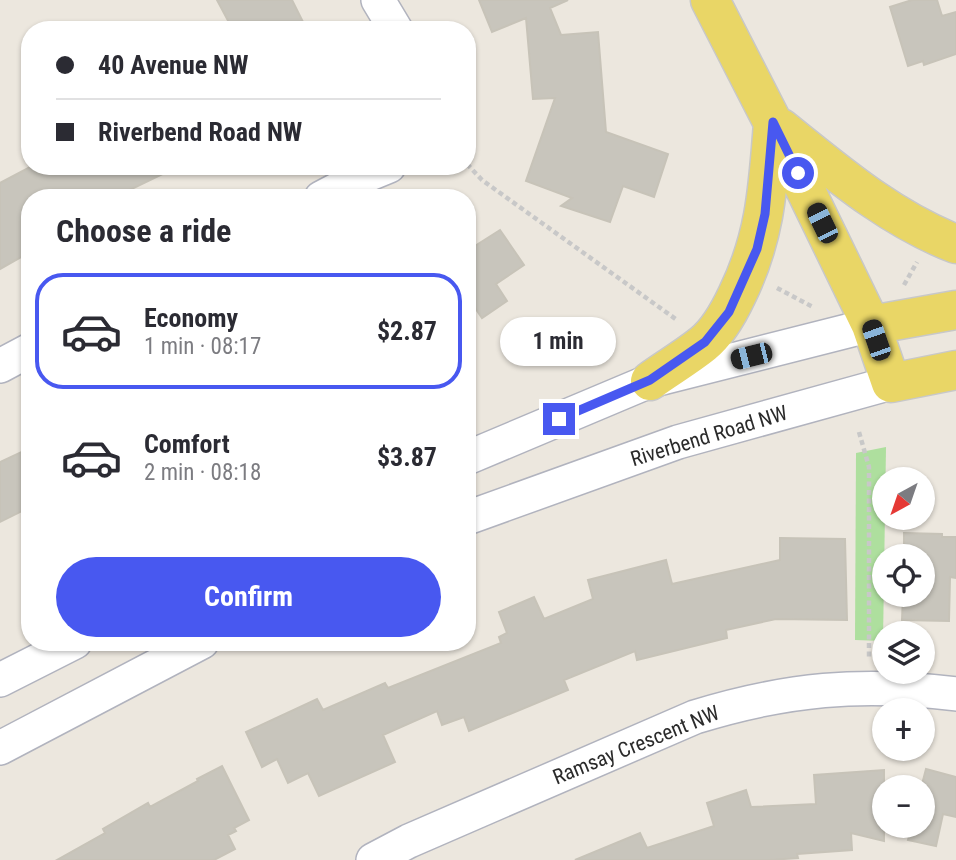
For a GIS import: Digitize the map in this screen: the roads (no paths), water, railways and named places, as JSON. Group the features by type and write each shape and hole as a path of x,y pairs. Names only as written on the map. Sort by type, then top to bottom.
{"main road":[{"path":"710,0 773,122 871,325 891,383"},
{"path":"773,122 891,213 928,233 956,244"},
{"path":"650,380 705,342 729,312 757,249 765,214 773,122"},
{"path":"871,325 956,310"},
{"name":"Riverbend Road NW","path":"891,383 956,370"}],"street":[{"path":"379,0 391,21"},
{"path":"338,189 367,175"},
{"path":"476,454 650,380 871,325"},
{"path":"0,366 21,355"},
{"name":"Riverbend Road NW","path":"476,515 678,442 891,383"},
{"path":"0,680 57,651"},
{"path":"0,748 185,651"},
{"name":"Ramsay Crescent NW","path":"373,860 413,850 695,717 736,704 779,695 865,687 911,688 956,694"}]}
